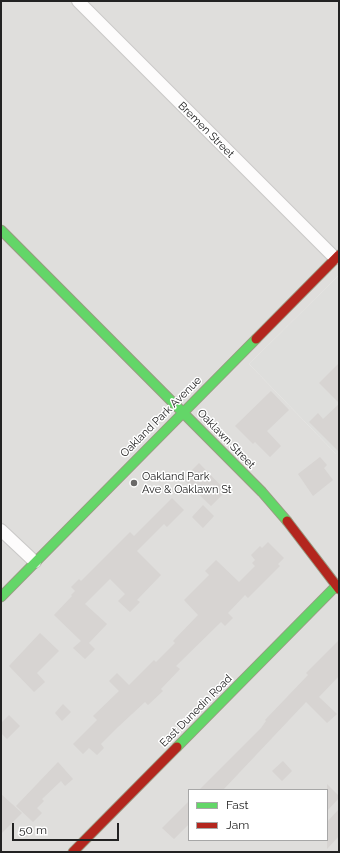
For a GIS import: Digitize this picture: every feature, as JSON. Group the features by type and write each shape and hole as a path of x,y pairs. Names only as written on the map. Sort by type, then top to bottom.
{"street":[{"name":"Bremen Street","path":"78,1 337,256"},
{"name":"Oaklawn Street","path":"1,230 266,497 303,540 338,587"},
{"name":"Oakland Park Avenue","path":"1,597 337,256"},
{"path":"1,530 35,562"},
{"name":"East Dunedin Road","path":"73,852 338,587"}],"shaded area":[{"path":"1,1 339,1 339,275 249,364 336,454 339,452 339,852 1,852"},
{"path":"339,275 339,452 337,455 249,364"}],"building":[{"path":"339,363 339,403 319,383"},
{"path":"271,391 289,410 267,431 281,446 270,457 255,442 253,444 235,426"},
{"path":"339,404 339,452 309,422 318,413 323,419"},
{"path":"320,457 327,465 324,468 333,480 313,496 298,474"},
{"path":"199,463 226,491 211,506 183,479"},
{"path":"172,498 184,510 167,527 164,524 137,551 161,575 137,600 140,602 130,612 118,601 125,594 110,579 85,604 107,624 89,643 95,649 85,659 73,648 81,641 54,615 72,596 71,595 75,591 71,587 79,579 81,581 130,532 134,536"},
{"path":"203,505 214,516 203,528 192,517"},
{"path":"268,542 284,558 278,564 280,566 248,598 245,595 228,613 233,618 225,626 221,622 176,666 180,669 161,689 163,691 148,705 145,702 118,727 101,744 104,748 97,755 89,748 83,754 73,744 97,720 93,716 119,691 109,681 117,673 129,685 154,660 156,662 175,643 173,641 198,615 184,600 209,575 205,571 216,560 239,582 255,566 252,563 255,560 251,555 260,546 262,548"},
{"path":"40,633 59,651 37,673 45,682 34,692 9,666"},
{"path":"339,640 339,676 319,697 337,714 327,723 306,702 224,789 200,789 261,728 266,721 265,720 308,675 306,673"},
{"path":"63,704 71,712 62,721 55,713"},
{"path":"9,715 20,726 7,739 1,733 1,723"},
{"path":"283,761 292,771 282,781 272,771"},
{"path":"58,762 73,779 65,786 61,781 42,799 44,801 37,808 42,813 33,822 16,806"},
{"path":"327,784 339,796 339,798 328,810 328,789"},
{"path":"1,794 22,813 1,834"},
{"path":"188,802 188,825 174,839 162,828"},
{"path":"339,809 339,836 327,849 328,841 328,821"}],"traffic: fast":[{"path":"1,230 262,492 287,521"},
{"path":"1,597 256,339"},
{"path":"177,747 336,586"}],"traffic: jam":[{"path":"256,339 339,255"},
{"path":"287,521 339,589"},
{"path":"73,852 177,747"}],"place":[{"name":"Oakland Park Ave & Oaklawn St","path":"134,483"}]}
